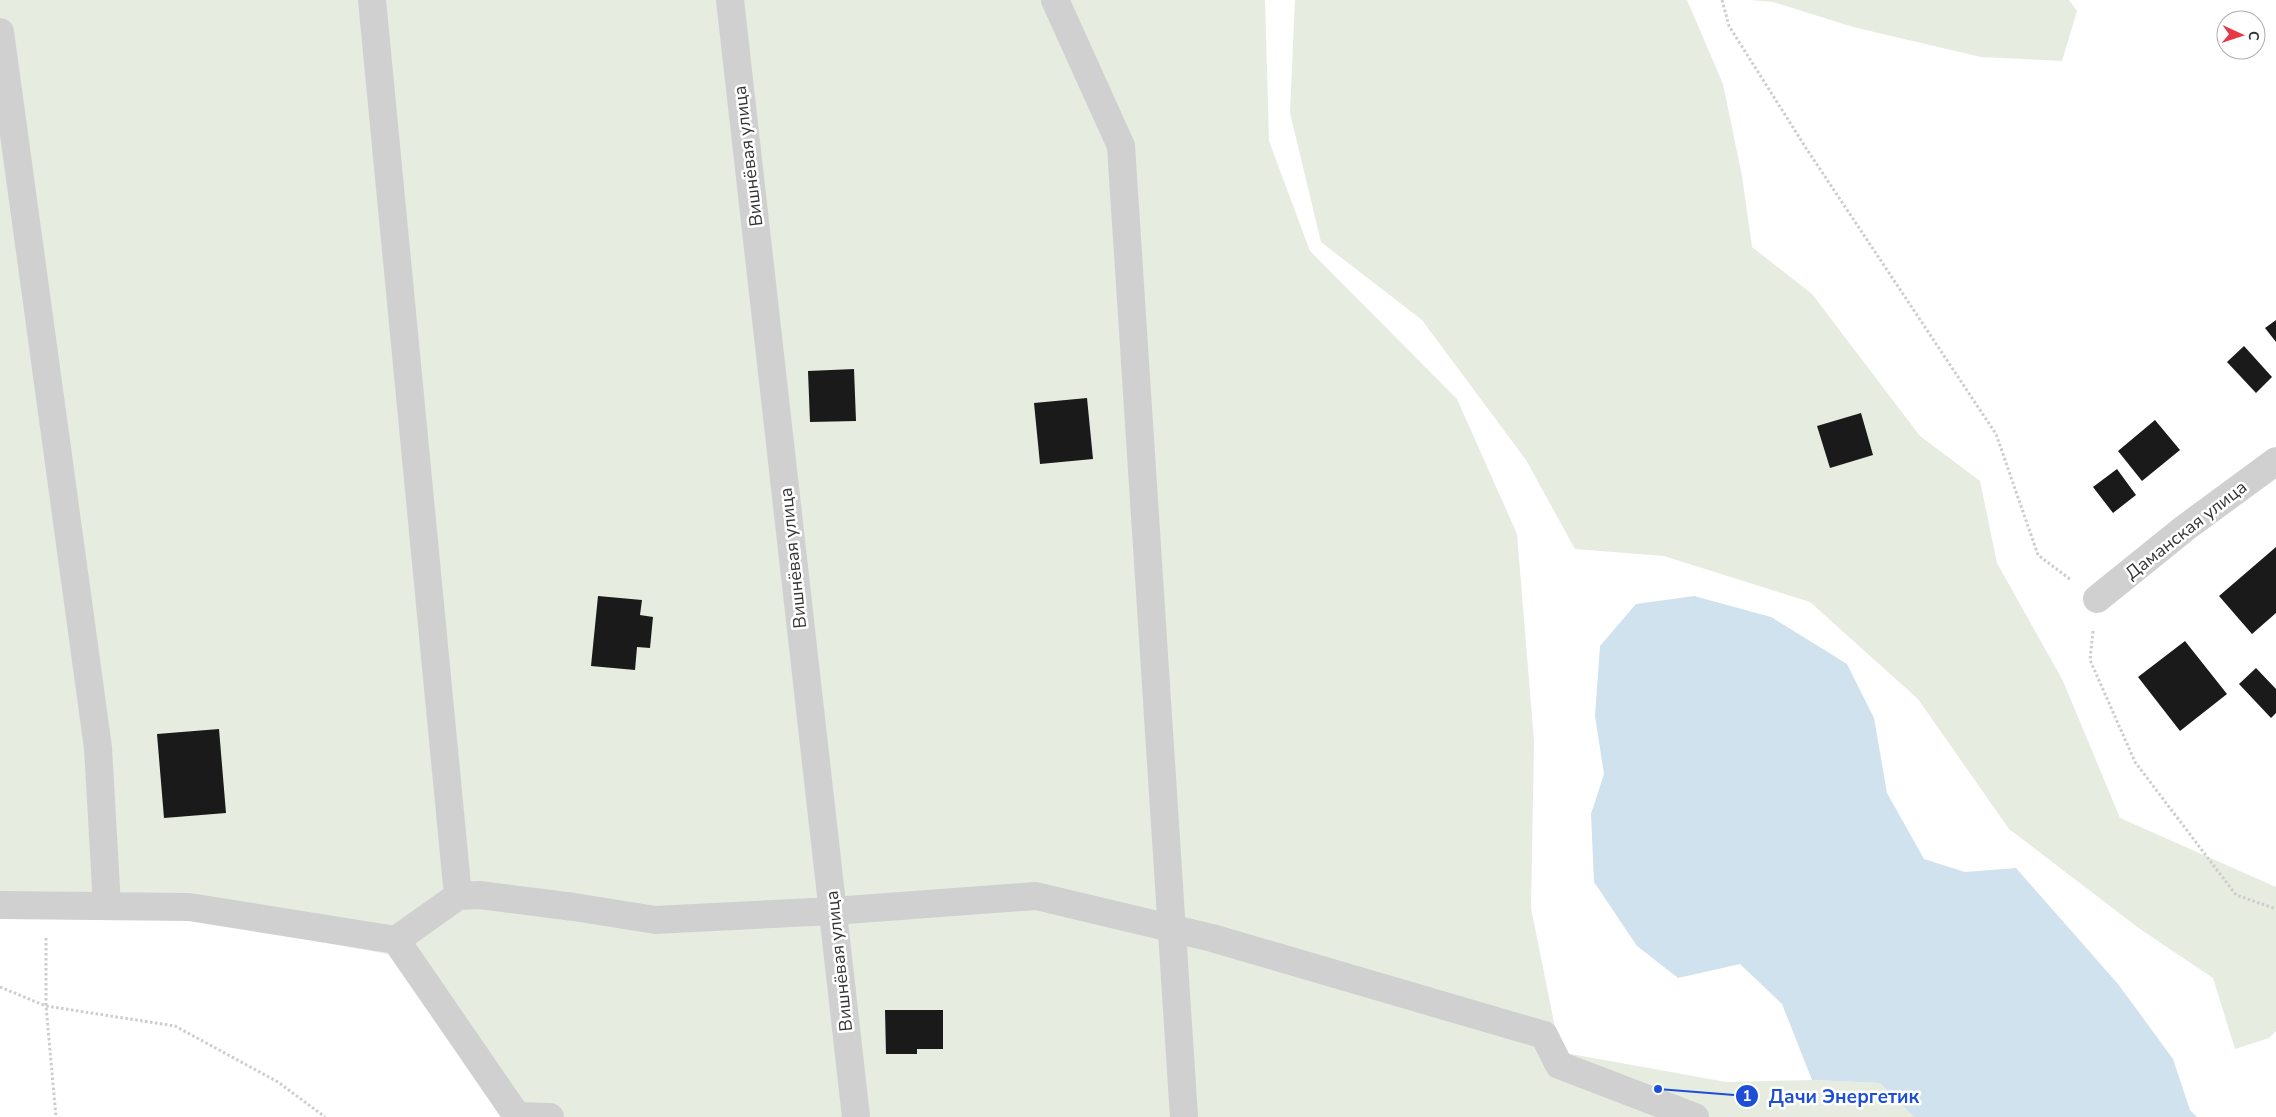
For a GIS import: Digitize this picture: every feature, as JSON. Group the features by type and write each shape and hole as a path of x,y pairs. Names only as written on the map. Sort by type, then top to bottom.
{"street":[{"path":"372,0 458,896"},
{"name":"Вишнёвая улица","path":"730,0 856,1117"},
{"path":"1055,0 1121,146 1184,1117"},
{"path":"0,32 98,748 108,906"},
{"name":"Даманская улица","path":"2097,599 2185,528 2276,461"},
{"path":"0,905 189,907 396,940 458,896 479,895 655,920 833,911 1036,896 1172,928 1544,1035 1559,1065 1695,1117"},
{"path":"396,940 517,1116 550,1117"}],"path":[{"path":"1722,0 1729,26 1806,148 1996,434 2038,555 2097,599 2090,660 2135,762 2236,895 2276,909"},
{"path":"46,905 46,1006 56,1117"},
{"path":"0,988 46,1006 175,1026 278,1082 325,1117"}],"shaded area":[{"path":"0,0 1265,0 1269,141 1310,251 1457,399 1517,534 1534,741 1531,908 1560,1052 1726,1082 1812,1080 1880,1083 1914,1117 502,1117 388,954 193,919 0,915"},
{"path":"1295,0 1687,0 1723,84 1742,176 1752,247 1812,294 1920,436 1980,481 1997,563 2063,681 2120,818 2276,887 2276,1031 2269,1038 2235,1049 2213,978 2140,929 2009,829 1918,699 1810,602 1664,556 1575,549 1526,460 1422,320 1321,242 1290,113"},
{"path":"1751,0 2069,0 2077,11 2062,61 1981,57 1853,27 1773,2"}],"water":[{"path":"1694,596 1771,617 1847,664 1874,718 1887,793 1924,859 1965,872 2016,868 2118,984 2173,1059 2190,1110 2197,1117 1914,1117 1880,1083 1812,1080 1782,1004 1740,964 1678,978 1637,946 1594,882 1591,814 1604,774 1595,716 1600,646 1636,604"}],"building":[{"path":"2276,320 2276,342 2265,328"},
{"path":"2244,346 2272,377 2256,393 2227,362"},
{"path":"854,369 856,421 810,422 808,371"},
{"path":"1087,398 1093,459 1040,464 1034,403"},
{"path":"1861,413 1873,455 1830,468 1817,426"},
{"path":"2155,420 2180,450 2142,481 2118,451"},
{"path":"2117,469 2136,495 2113,513 2093,487"},
{"path":"2276,547 2276,613 2252,634 2219,596"},
{"path":"598,596 642,600 640,615 653,617 650,648 637,647 635,670 591,666"},
{"path":"2185,641 2227,694 2180,731 2138,677"},
{"path":"2256,668 2276,689 2276,713 2271,718 2239,684"},
{"path":"219,729 226,813 164,818 157,734"},
{"path":"885,1010 943,1010 943,1049 917,1049 917,1054 886,1054"}],"place":[{"name":"Дачи Энергетик","path":"1658,1089"}]}
